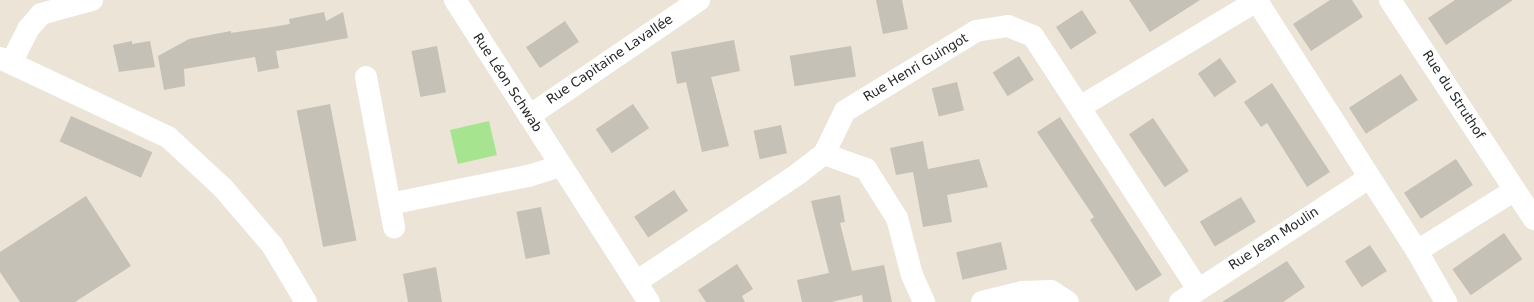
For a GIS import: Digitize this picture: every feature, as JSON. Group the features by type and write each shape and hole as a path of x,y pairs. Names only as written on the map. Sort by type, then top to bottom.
{"street":[{"path":"92,0 41,14 5,60 168,137 223,188 272,245 306,302"},
{"name":"Rue Léon Schwab","path":"455,0 560,166 649,302"},
{"path":"1080,107 1257,0 1417,251 1446,302"},
{"name":"Rue du Struthof","path":"1390,0 1534,218"},
{"name":"Rue Capitaine Lavallée","path":"528,116 694,1"},
{"name":"Rue Henri Guingot","path":"636,282 798,174 824,154 845,111 976,31 1008,26 1033,36 1197,288"},
{"path":"366,77 394,227"},
{"path":"824,154 866,169 897,218 912,275 924,302"},
{"path":"390,204 528,176 560,166"},
{"name":"Rue Jean Moulin","path":"1180,302 1197,288 1370,177"},
{"path":"1417,251 1515,190"},
{"path":"982,302 1022,292 1051,291 1068,302"}],"green space":[{"path":"489,121 497,155 458,164 450,130"}],"building":[{"path":"876,0 902,0 908,29 883,34"},
{"path":"1129,0 1200,0 1150,32"},
{"path":"1330,0 1352,0 1363,17 1311,51 1293,24"},
{"path":"1455,0 1513,0 1446,45 1428,18"},
{"path":"1082,10 1097,33 1071,50 1056,27"},
{"path":"324,12 326,21 343,12 348,38 276,51 279,68 258,72 255,57 184,69 185,86 164,90 158,56 189,39 231,31 231,33 290,24 289,19"},
{"path":"565,21 579,42 540,68 526,47"},
{"path":"734,40 740,71 711,77 729,146 702,152 686,82 677,84 671,52"},
{"path":"132,41 132,44 150,41 155,67 119,72 113,45"},
{"path":"437,46 446,92 420,97 411,51"},
{"path":"851,46 856,77 795,86 790,56"},
{"path":"1019,56 1034,80 1008,96 993,72"},
{"path":"1220,58 1237,82 1215,97 1198,73"},
{"path":"1401,74 1418,100 1366,134 1349,108"},
{"path":"957,82 964,110 939,116 932,88"},
{"path":"1272,83 1330,172 1307,187 1267,123 1261,127 1244,102"},
{"path":"330,104 357,240 323,247 297,110"},
{"path":"633,104 649,128 612,153 596,129"},
{"path":"71,116 152,152 141,178 60,142"},
{"path":"1060,117 1162,275 1136,291 1090,220 1094,217 1037,132"},
{"path":"1153,118 1189,171 1165,187 1129,134"},
{"path":"781,125 787,153 760,159 754,131"},
{"path":"923,141 928,169 979,159 988,187 947,195 952,222 923,227 913,172 896,175 890,148"},
{"path":"1456,159 1473,185 1421,219 1404,193"},
{"path":"674,190 688,211 648,238 634,217"},
{"path":"840,195 845,222 840,223 852,271 884,265 892,302 863,302 862,295 831,302 802,302 797,280 829,273 811,201"},
{"path":"86,196 131,266 75,302 20,302 0,272 0,252"},
{"path":"1241,197 1256,222 1215,247 1200,222"},
{"path":"541,207 550,254 526,259 516,212"},
{"path":"1504,233 1522,259 1471,295 1452,269"},
{"path":"1001,242 1007,269 962,280 956,252"},
{"path":"1370,245 1387,271 1362,287 1345,261"},
{"path":"1287,261 1305,287 1283,302 1222,302"},
{"path":"737,264 753,289 742,296 745,302 706,302 698,290"},
{"path":"436,267 442,302 408,302 403,274"}]}
